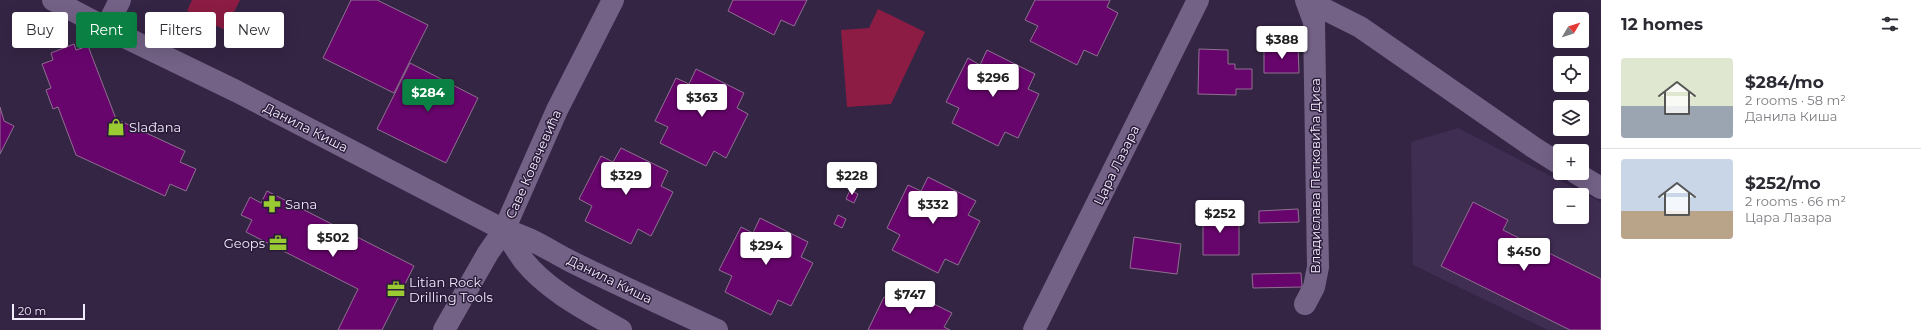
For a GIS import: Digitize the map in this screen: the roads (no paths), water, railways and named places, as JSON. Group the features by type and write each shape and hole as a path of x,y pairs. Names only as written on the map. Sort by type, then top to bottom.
{"street":[{"name":"Данила Киша","path":"53,0 76,12"},
{"path":"114,12 120,0"},
{"name":"Саве Ковачевића","path":"612,0 556,110 504,230 524,261 538,276 589,311 621,330"},
{"name":"Цара Лазара","path":"1034,330 1198,0"},
{"path":"1306,0 1360,27 1553,160"},
{"name":"Владислава Петковића Диса","path":"1305,304 1314,287 1318,267 1314,22 1306,0"},
{"name":"Данила Киша","path":"137,43 250,98 504,230 536,241 569,260 716,330"},
{"path":"1588,180 1601,188"},
{"path":"444,330 488,253 504,230"}],"place":[{"name":"Slađana","path":"116,127"},
{"name":"Sana","path":"272,204"},
{"name":"Geops","path":"278,243"},
{"name":"Litian Rock Drilling Tools","path":"396,289"}]}
